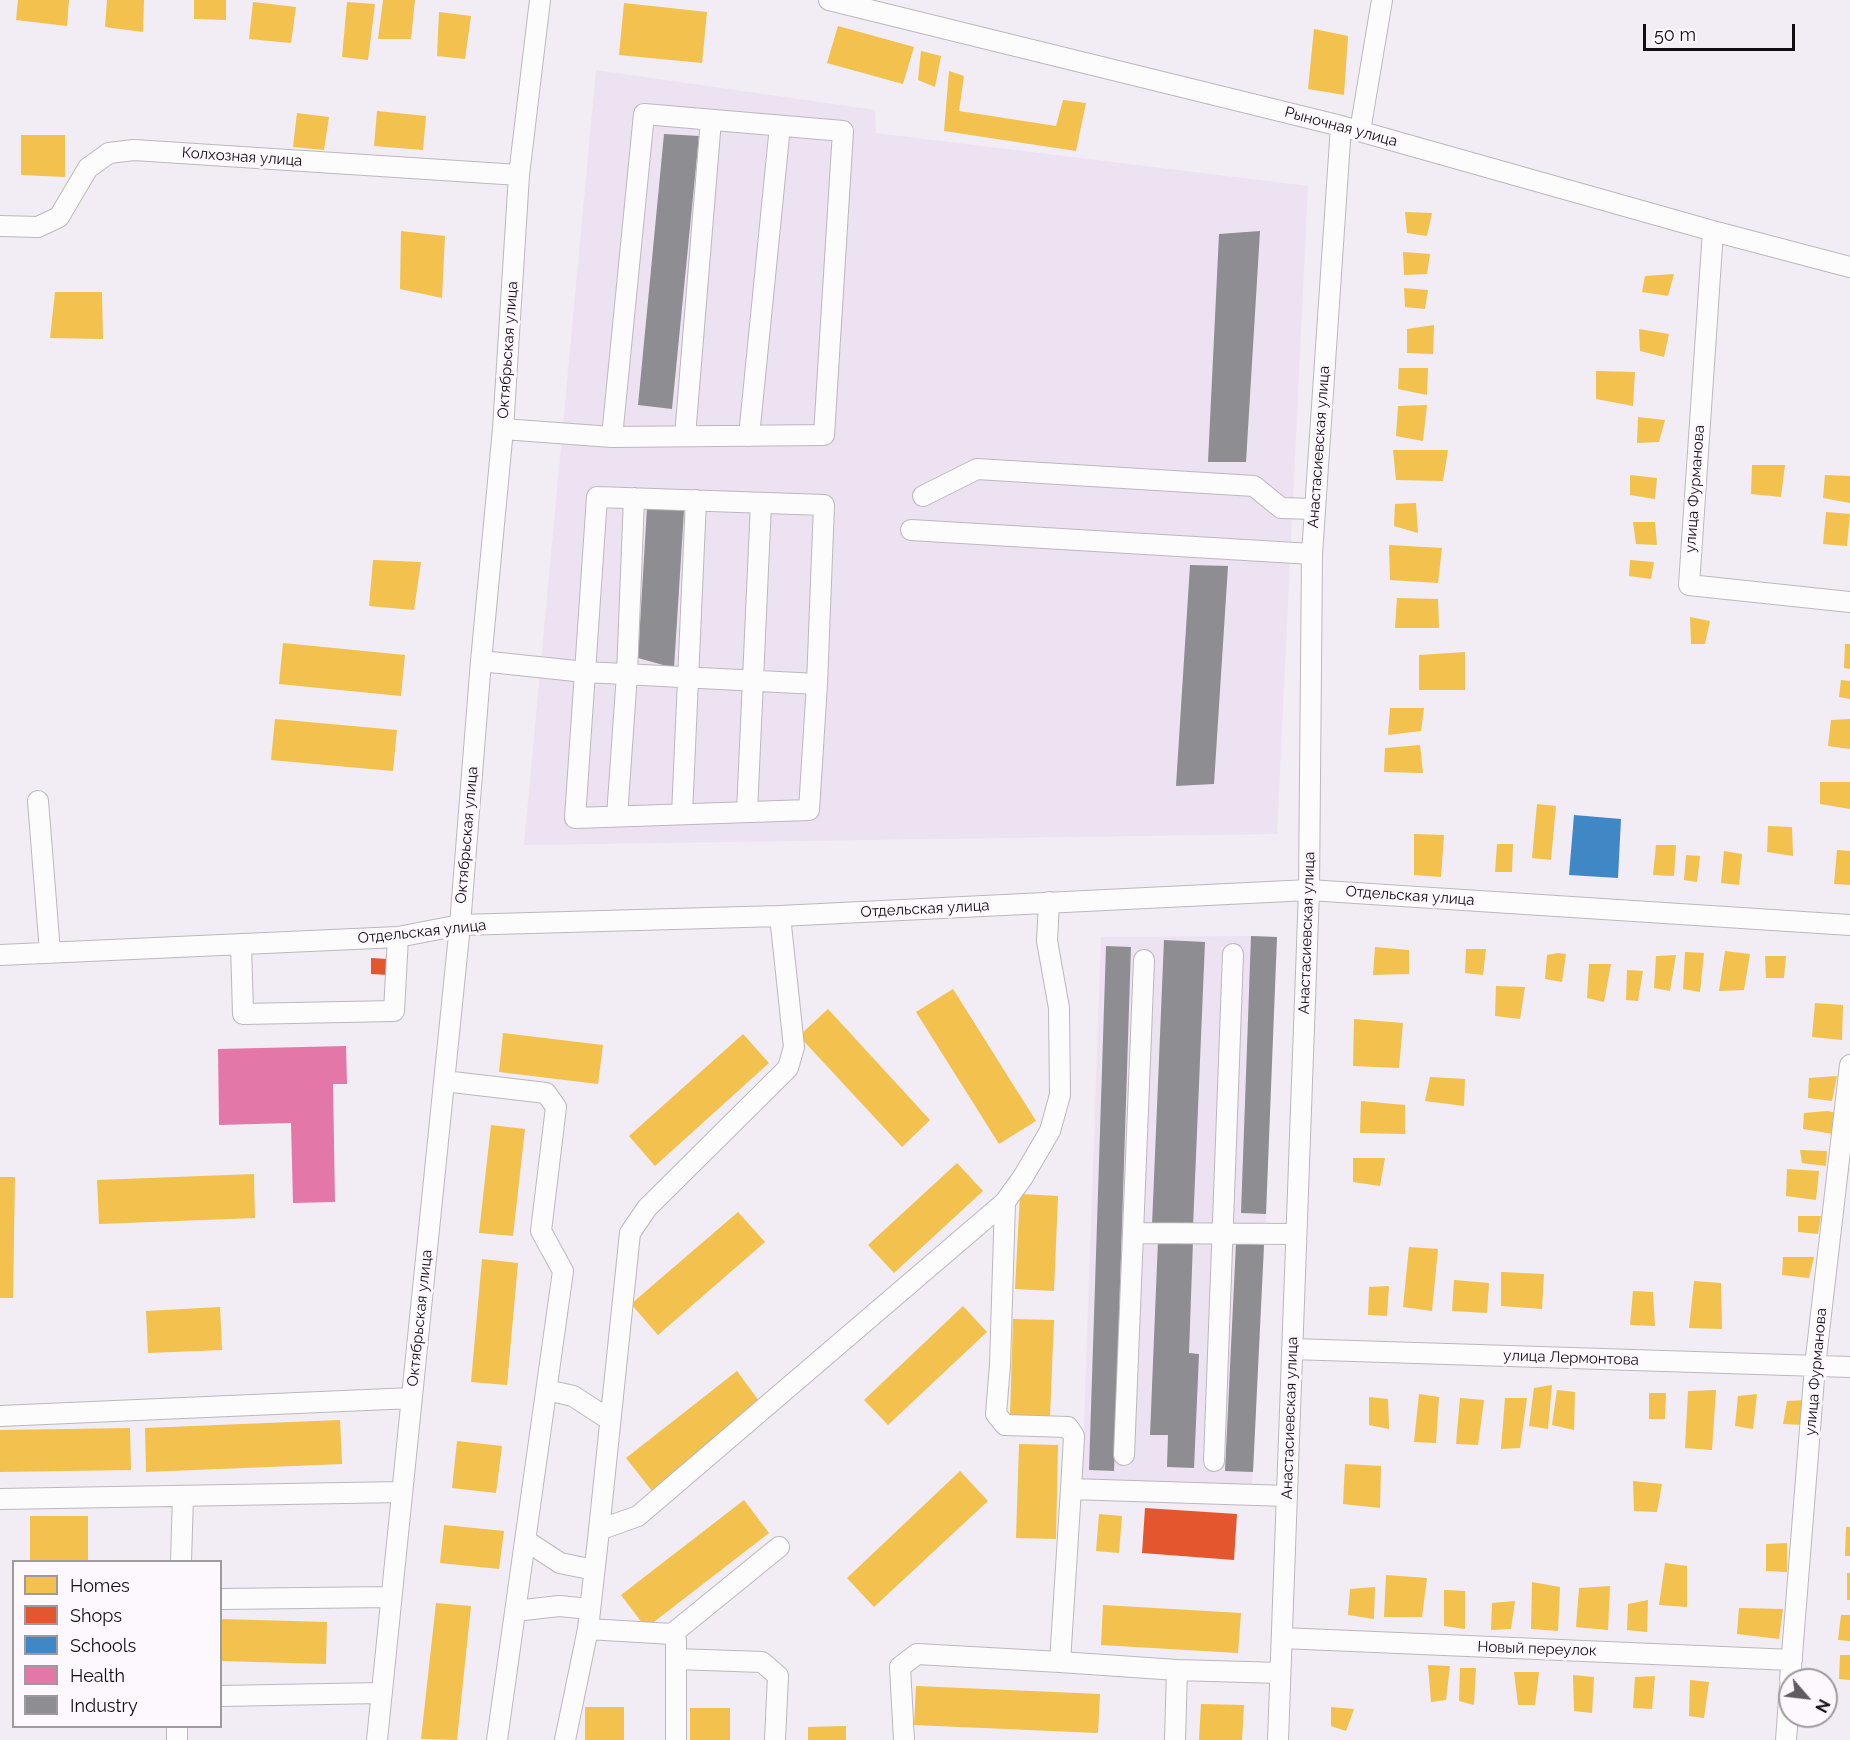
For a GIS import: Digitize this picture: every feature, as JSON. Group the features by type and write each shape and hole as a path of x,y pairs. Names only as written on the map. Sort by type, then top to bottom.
{"street":[{"name":"Октябрьская улица","path":"377,1740 460,926 481,661 503,429 519,175 540,0"},
{"name":"Рыночная улица","path":"829,0 1350,128 1713,231 1850,267"},
{"name":"Анастасиевская улица","path":"1278,1740 1309,890 1314,509 1350,128 1382,0"},
{"path":"503,429 612,437 824,435 843,131 644,114 612,437"},
{"path":"684,436 711,120"},
{"path":"749,436 780,126"},
{"name":"Колхозная улица","path":"0,226 38,227 59,217 88,168 109,153 126,151 519,175"},
{"name":"улица Фурманова","path":"1713,231 1689,585 1850,602"},
{"path":"923,496 977,469 1254,486 1281,508 1314,509"},
{"path":"597,497 696,500 824,505 817,684 809,810 575,818 597,497"},
{"path":"617,816 627,674 634,498"},
{"path":"682,814 696,500"},
{"path":"747,812 761,502"},
{"path":"911,530 1312,554"},
{"path":"481,661 585,672 817,684"},
{"path":"38,801 50,952"},
{"name":"Отдельская улица","path":"0,955 398,937 460,926 780,916 1309,890 1850,925"},
{"path":"599,1530 638,1516 1005,1202 1023,1177 1050,1131 1060,1095 1059,1008 1047,941 1049,902"},
{"path":"565,1740 588,1629 630,1233 647,1208 788,1068 794,1047 780,916"},
{"path":"241,944 243,1014 394,1011 398,937"},
{"path":"1214,1461 1233,954"},
{"path":"1124,1455 1144,960"},
{"name":"улица Фурманова","path":"1791,1668 1815,1366 1850,1065"},
{"path":"444,1081 546,1093 556,1107 541,1231 563,1271 497,1740"},
{"path":"1005,1202 1000,1365 996,1414 1005,1425 1068,1427 1074,1436 1060,1662"},
{"path":"1133,1233 1296,1234"},
{"name":"улица Лермонтова","path":"1292,1349 1850,1367"},
{"path":"547,1390 573,1396 610,1420"},
{"path":"0,1416 412,1398"},
{"path":"1071,1489 1287,1496"},
{"path":"0,1499 402,1492"},
{"path":"181,1560 183,1496"},
{"path":"525,1540 560,1563 594,1570"},
{"path":"588,1629 672,1634 779,1547"},
{"path":"222,1599 391,1597"},
{"path":"515,1611 559,1606 590,1609"},
{"path":"672,1634 676,1640 676,1740"},
{"name":"Новый переулок","path":"1282,1638 1792,1660"},
{"path":"904,1740 900,1667 917,1654 1177,1670 1280,1673"},
{"path":"676,1659 762,1662 778,1676 775,1740"},
{"path":"1174,1740 1177,1670"},
{"path":"222,1696 381,1693"}],"shaded area":[{"path":"596,70 875,110 876,133 1308,186 1277,834 524,845"},
{"path":"1101,937 1277,937 1252,1485 1082,1481"}],"building: Homes":[{"path":"18,0 69,0 67,26 16,20"},
{"path":"107,0 144,0 143,32 105,27"},
{"path":"194,0 226,0 226,20 194,19"},
{"path":"383,0 415,0 411,39 378,39"},
{"path":"253,2 296,7 291,43 249,39"},
{"path":"347,2 375,4 368,60 342,57"},
{"path":"624,3 707,12 702,63 619,55"},
{"path":"439,12 471,16 465,59 437,56"},
{"path":"838,26 914,47 903,84 827,63"},
{"path":"1314,29 1348,36 1344,95 1308,89"},
{"path":"921,51 941,56 935,87 918,80"},
{"path":"949,71 964,76 959,111 1056,126 1063,100 1086,103 1076,151 944,131"},
{"path":"377,111 426,116 423,150 374,146"},
{"path":"297,113 329,117 324,150 293,147"},
{"path":"21,135 65,135 65,177 21,175"},
{"path":"1405,212 1432,213 1427,236 1407,233"},
{"path":"401,231 445,236 442,298 400,289"},
{"path":"1403,252 1430,254 1427,274 1404,275"},
{"path":"1674,274 1668,296 1642,292 1645,276"},
{"path":"1404,288 1428,290 1425,309 1405,307"},
{"path":"55,292 102,292 103,339 50,338"},
{"path":"1434,325 1433,354 1407,353 1407,329"},
{"path":"1639,329 1669,334 1664,357 1640,351"},
{"path":"1399,368 1428,368 1427,395 1398,389"},
{"path":"1596,371 1635,372 1633,406 1596,399"},
{"path":"1427,405 1423,441 1396,436 1398,406"},
{"path":"1638,417 1665,420 1659,442 1637,443"},
{"path":"1393,450 1448,450 1443,481 1396,480"},
{"path":"1752,465 1785,465 1781,497 1751,494"},
{"path":"1630,475 1657,478 1655,499 1630,495"},
{"path":"1825,475 1850,476 1850,503 1823,498"},
{"path":"1416,503 1418,533 1394,526 1395,504"},
{"path":"1826,512 1850,514 1847,546 1823,544"},
{"path":"1633,522 1655,522 1657,545 1636,544"},
{"path":"1389,545 1442,548 1438,583 1390,580"},
{"path":"373,560 421,562 414,610 369,606"},
{"path":"1630,560 1654,562 1651,579 1629,576"},
{"path":"1397,598 1438,599 1439,628 1395,628"},
{"path":"1690,617 1710,621 1705,644 1691,644"},
{"path":"283,643 405,655 401,696 279,684"},
{"path":"1845,644 1850,644 1850,669 1844,668"},
{"path":"1465,652 1465,690 1419,690 1419,655"},
{"path":"1841,680 1850,681 1850,699 1839,697"},
{"path":"1390,708 1424,708 1421,731 1388,735"},
{"path":"275,719 397,730 393,771 271,760"},
{"path":"1850,719 1850,749 1828,746 1831,720"},
{"path":"1420,745 1423,773 1384,772 1385,748"},
{"path":"1820,782 1850,782 1850,809 1820,804"},
{"path":"1537,804 1556,806 1551,860 1532,858"},
{"path":"1768,826 1792,827 1793,856 1767,852"},
{"path":"1414,834 1444,835 1441,877 1414,875"},
{"path":"1497,844 1513,844 1512,872 1495,872"},
{"path":"1656,845 1676,845 1674,876 1653,875"},
{"path":"1837,850 1850,851 1850,885 1834,884"},
{"path":"1724,851 1742,854 1739,885 1721,883"},
{"path":"1686,855 1700,856 1697,882 1684,880"},
{"path":"1375,947 1409,950 1409,974 1373,975"},
{"path":"1466,949 1486,949 1483,975 1465,973"},
{"path":"1725,951 1750,954 1744,990 1719,991"},
{"path":"1685,952 1704,953 1700,992 1683,989"},
{"path":"1566,954 1562,982 1545,979 1547,955"},
{"path":"1676,955 1670,991 1654,988 1656,956"},
{"path":"1765,956 1786,956 1784,978 1766,978"},
{"path":"1589,964 1611,964 1604,1002 1587,998"},
{"path":"1627,970 1643,971 1638,1001 1626,1000"},
{"path":"1496,986 1525,987 1520,1019 1495,1016"},
{"path":"953,989 1036,1121 999,1144 916,1012"},
{"path":"1815,1003 1843,1005 1842,1040 1812,1037"},
{"path":"828,1009 930,1120 902,1147 799,1036"},
{"path":"1354,1019 1403,1023 1399,1068 1353,1066"},
{"path":"503,1033 603,1045 598,1084 499,1072"},
{"path":"743,1034 769,1063 655,1166 629,1136"},
{"path":"1837,1076 1832,1101 1808,1098 1809,1078"},
{"path":"1430,1077 1465,1079 1464,1106 1425,1101"},
{"path":"1361,1101 1405,1105 1405,1134 1360,1133"},
{"path":"1827,1111 1838,1113 1833,1134 1803,1129 1804,1113"},
{"path":"491,1125 525,1129 513,1236 479,1233"},
{"path":"1800,1150 1827,1151 1826,1166 1802,1163"},
{"path":"1353,1158 1385,1158 1380,1186 1353,1182"},
{"path":"957,1163 983,1191 894,1273 868,1245"},
{"path":"1787,1169 1819,1171 1816,1200 1786,1196"},
{"path":"254,1174 255,1218 99,1224 97,1180"},
{"path":"0,1177 15,1177 13,1298 0,1298"},
{"path":"1020,1194 1058,1196 1054,1291 1015,1289"},
{"path":"738,1212 765,1242 658,1335 631,1304"},
{"path":"1798,1216 1821,1216 1818,1234 1798,1232"},
{"path":"1409,1247 1438,1249 1432,1311 1403,1307"},
{"path":"1783,1257 1814,1257 1809,1278 1782,1275"},
{"path":"482,1259 518,1263 507,1385 471,1382"},
{"path":"1501,1272 1544,1274 1542,1309 1501,1306"},
{"path":"1454,1280 1489,1283 1487,1313 1452,1311"},
{"path":"1694,1281 1721,1283 1722,1329 1689,1328"},
{"path":"1389,1286 1387,1316 1368,1315 1369,1287"},
{"path":"1633,1291 1653,1292 1655,1326 1630,1325"},
{"path":"963,1306 987,1332 888,1425 864,1400"},
{"path":"220,1307 222,1350 148,1353 146,1311"},
{"path":"1013,1319 1054,1320 1050,1417 1010,1416"},
{"path":"737,1371 762,1405 652,1491 626,1458"},
{"path":"1552,1385 1548,1429 1529,1426 1534,1388"},
{"path":"1557,1390 1575,1392 1574,1430 1552,1425"},
{"path":"1716,1390 1712,1450 1685,1448 1688,1391"},
{"path":"1649,1393 1666,1393 1665,1419 1649,1419"},
{"path":"1419,1394 1439,1397 1436,1443 1414,1442"},
{"path":"1757,1394 1753,1429 1735,1426 1738,1396"},
{"path":"1369,1397 1388,1399 1389,1429 1369,1425"},
{"path":"1460,1398 1484,1400 1478,1445 1456,1444"},
{"path":"1505,1398 1527,1398 1520,1448 1501,1449"},
{"path":"1807,1400 1803,1425 1783,1424 1787,1401"},
{"path":"340,1420 342,1464 146,1472 145,1428"},
{"path":"130,1428 131,1470 0,1472 0,1430"},
{"path":"457,1441 502,1446 496,1493 452,1488"},
{"path":"1019,1444 1058,1445 1056,1539 1016,1538"},
{"path":"1345,1464 1381,1466 1380,1508 1343,1504"},
{"path":"960,1471 988,1501 874,1607 847,1578"},
{"path":"1633,1481 1662,1484 1657,1512 1634,1511"},
{"path":"744,1500 769,1533 646,1628 621,1595"},
{"path":"1099,1514 1122,1516 1119,1553 1096,1551"},
{"path":"30,1516 88,1516 88,1560 30,1560"},
{"path":"444,1525 504,1531 499,1569 440,1563"},
{"path":"1846,1527 1850,1527 1850,1556 1845,1556"},
{"path":"1787,1543 1787,1572 1766,1571 1766,1544"},
{"path":"1665,1563 1687,1566 1687,1607 1659,1605"},
{"path":"1847,1573 1850,1573 1850,1600 1847,1600"},
{"path":"1386,1575 1427,1578 1422,1617 1384,1617"},
{"path":"1532,1582 1560,1587 1558,1631 1531,1629"},
{"path":"1610,1586 1608,1630 1576,1627 1579,1588"},
{"path":"1375,1587 1374,1619 1348,1615 1350,1589"},
{"path":"1444,1590 1465,1591 1465,1629 1444,1626"},
{"path":"1648,1600 1647,1632 1627,1630 1628,1604"},
{"path":"1515,1601 1511,1629 1491,1630 1492,1603"},
{"path":"436,1603 471,1606 457,1740 421,1739"},
{"path":"1103,1605 1241,1613 1238,1653 1101,1645"},
{"path":"1739,1608 1783,1609 1779,1639 1737,1634"},
{"path":"1841,1615 1850,1615 1850,1641 1838,1640"},
{"path":"222,1619 327,1622 326,1664 222,1661"},
{"path":"1840,1655 1850,1655 1850,1680 1839,1679"},
{"path":"1428,1665 1450,1666 1446,1700 1431,1702"},
{"path":"1460,1668 1476,1668 1474,1705 1459,1701"},
{"path":"1514,1672 1539,1672 1535,1705 1518,1705"},
{"path":"1573,1675 1594,1677 1592,1713 1574,1711"},
{"path":"1655,1676 1652,1709 1633,1708 1635,1677"},
{"path":"1690,1680 1709,1682 1704,1718 1689,1716"},
{"path":"916,1686 1100,1694 1098,1733 914,1725"},
{"path":"1201,1704 1244,1705 1242,1740 1199,1740"},
{"path":"585,1707 624,1707 624,1740 585,1740"},
{"path":"1331,1707 1354,1709 1346,1731 1331,1726"},
{"path":"690,1708 730,1708 730,1740 690,1740"},
{"path":"846,1726 846,1740 808,1740 808,1727"}],"building: Shops":[{"path":"371,958 388,959 388,975 371,974"},
{"path":"1145,1508 1237,1514 1234,1560 1142,1553"}],"building: Schools":[{"path":"1574,815 1621,819 1618,878 1569,875"}],"building: Health":[{"path":"346,1046 347,1084 333,1084 335,1202 293,1203 291,1123 219,1125 218,1049"}],"building: Industry":[{"path":"664,134 699,136 672,409 638,405"},
{"path":"1260,231 1246,462 1208,462 1219,234"},
{"path":"647,507 684,511 674,668 638,658"},
{"path":"1190,565 1228,566 1214,784 1176,786"},
{"path":"1251,936 1277,937 1266,1214 1241,1213"},
{"path":"1164,940 1205,942 1193,1227 1152,1225"},
{"path":"1106,946 1131,947 1114,1471 1089,1470"},
{"path":"1158,1240 1193,1241 1189,1353 1199,1354 1194,1468 1167,1467 1168,1435 1150,1435"},
{"path":"1236,1243 1264,1245 1253,1472 1225,1471"}]}
